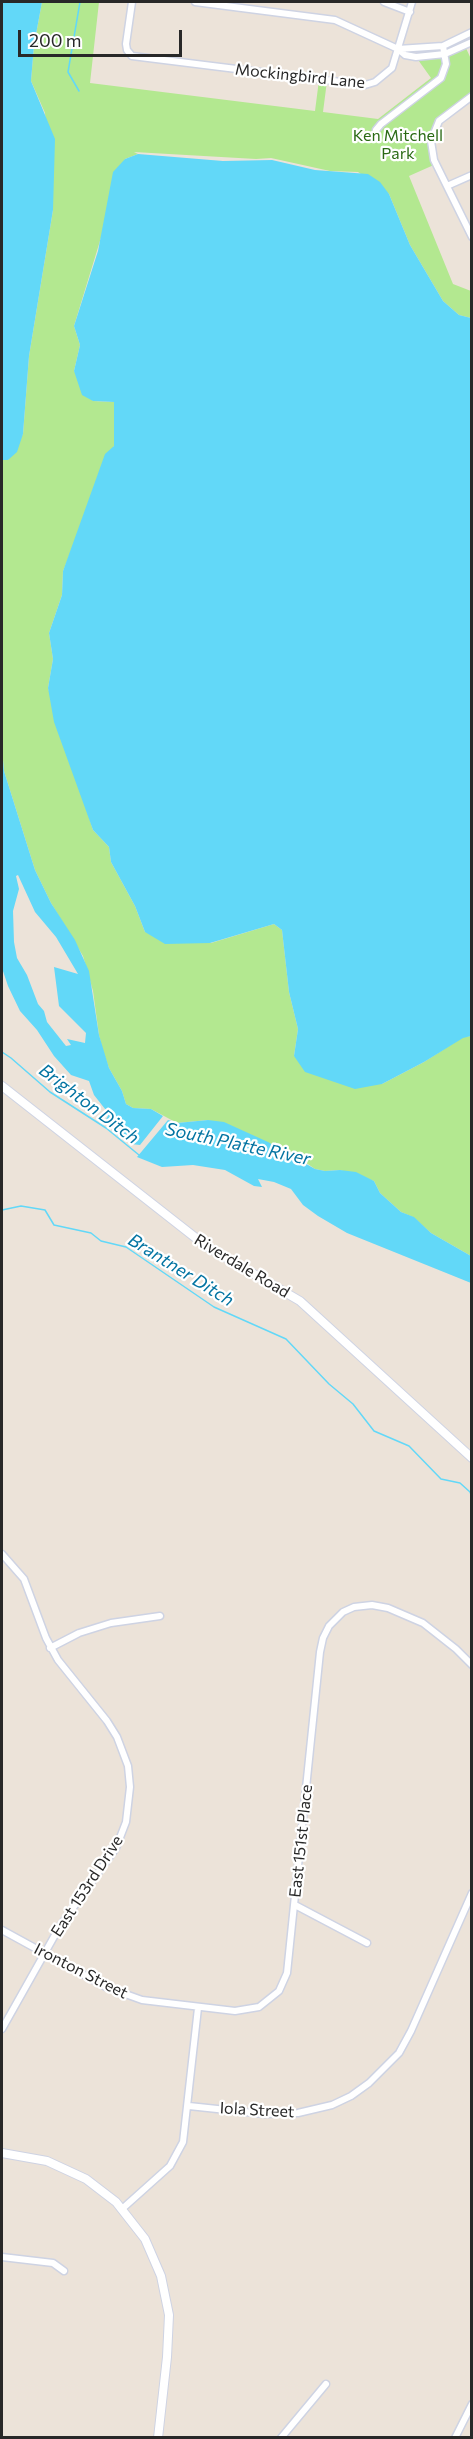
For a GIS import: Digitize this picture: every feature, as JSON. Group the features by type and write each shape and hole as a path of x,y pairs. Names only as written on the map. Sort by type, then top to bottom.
{"street":[{"name":"Mockingbird Lane","path":"132,2 127,50 132,56 365,85 375,82 392,68 410,12 411,2"},
{"path":"195,2 328,18 345,23 398,49 405,55 416,57 445,54 471,42"},
{"path":"384,2 410,12"},
{"path":"398,49 443,46 471,32"},
{"path":"376,130 381,123 441,78 446,69 443,46"},
{"path":"471,96 439,121 432,134 431,147 471,237"},
{"path":"447,186 471,176"},
{"name":"Riverdale Road","path":"2,1086 206,1246 295,1297 471,1458"},
{"name":"East 153rd Drive","path":"2,1554 24,1579 50,1648 117,1737 128,1766 130,1801 126,1822 116,1848 69,1912 2,2029"},
{"name":"East 151st Place","path":"198,2008 248,2011 265,2004 275,1996 287,1973 321,1644 329,1626 345,1611 358,1606 372,1605 404,1613 439,1634 471,1665"},
{"path":"50,1648 79,1633 111,1623 160,1616"},
{"name":"Iola Street","path":"189,2106 258,2114 287,2114 320,2109 351,2096 377,2077 399,2053 436,1976 471,1893"},
{"path":"295,1905 367,1943"},
{"name":"Ironton Street","path":"2,1930 123,1994 150,2002 198,2008"},
{"path":"122,2209 174,2161 184,2138 198,2008"},
{"path":"2,2153 47,2161 69,2169 100,2188 122,2209 145,2239 153,2254 168,2305 169,2343 158,2438"},
{"path":"2,2257 53,2263 64,2271"},
{"path":"281,2438 326,2384"},
{"path":"455,2438 471,2404"}],"green space":[{"name":"Ken Mitchell Park","path":"42,2 99,2 90,83 315,111 319,80 327,81 323,112 378,119 431,78 416,57 465,46 471,59 471,96 446,114 432,134 436,164 409,176 453,284 471,291 471,318 459,315 443,301 410,245 389,194 358,172 330,171 271,158 134,152 138,154 125,159 74,326 80,345 74,371 93,401 114,402 114,446 63,571 62,595 49,633 53,659 48,688 93,830 109,847 111,862 135,906 145,932 211,943 274,924 282,930 289,992 298,1029 294,1056 382,1084 424,1062 463,1037 471,1036 471,1256 431,1233 413,1217 401,1212 380,1193 374,1181 340,1170 315,1169 302,1160 208,1120 177,1123 151,1109 133,1108 126,1104 103,1051 93,991 83,956 51,903 35,870 4,771 2,750 2,460 8,460 23,434 29,356 53,210 45,113 31,81 34,45"}],"water":[{"path":"2,2 42,2 34,45 31,81 55,139 53,210 29,356 23,434 17,452 8,460 2,460"},
{"path":"138,154 223,161 272,160 315,170 368,174 380,182 389,194 410,245 443,301 459,315 471,318 471,1036 463,1038 382,1084 355,1089 305,1072 294,1056 298,1029 289,992 282,930 274,924 210,943 165,944 145,932 135,906 111,862 109,847 93,830 54,722 48,688 53,659 49,633 62,595 63,571 105,454 114,446 114,402 93,401 82,395 74,371 80,345 74,326 98,251 113,172 125,159"},
{"path":"2,750 4,771 35,870 51,903 75,940 89,971 99,1035 109,1068 122,1091 126,1104 133,1108 151,1109 163,1116 140,1145 131,1144 105,1121 109,1114 94,1095 89,1081 71,1075 54,1056 37,1030 20,1011 2,968","holes":["18,875 35,912 56,937 78,974 54,967 59,1006 86,1033 85,1043 67,1039 71,1045 66,1046 47,1022 44,1011 38,1004 27,975 17,958 13,911 19,889 16,876"]},
{"name":"South Platte River","path":"168,1120 177,1123 208,1120 224,1122 268,1142 315,1169 356,1172 374,1181 380,1193 401,1212 414,1217 431,1233 471,1256 471,1283 347,1233 303,1205 291,1189 274,1182 258,1179 262,1187 254,1186 225,1170 193,1165 162,1167 137,1157"}],"waterway":[{"path":"79,91 68,72 80,2"},
{"name":"Brighton Ditch","path":"2,1052 50,1092 106,1128 139,1155"},
{"name":"Brantner Ditch","path":"2,1210 21,1206 45,1210 54,1225 91,1233 101,1241 126,1247 214,1307 286,1339 329,1384 353,1404 374,1431 409,1446 441,1479 460,1483 472,1497"}]}
